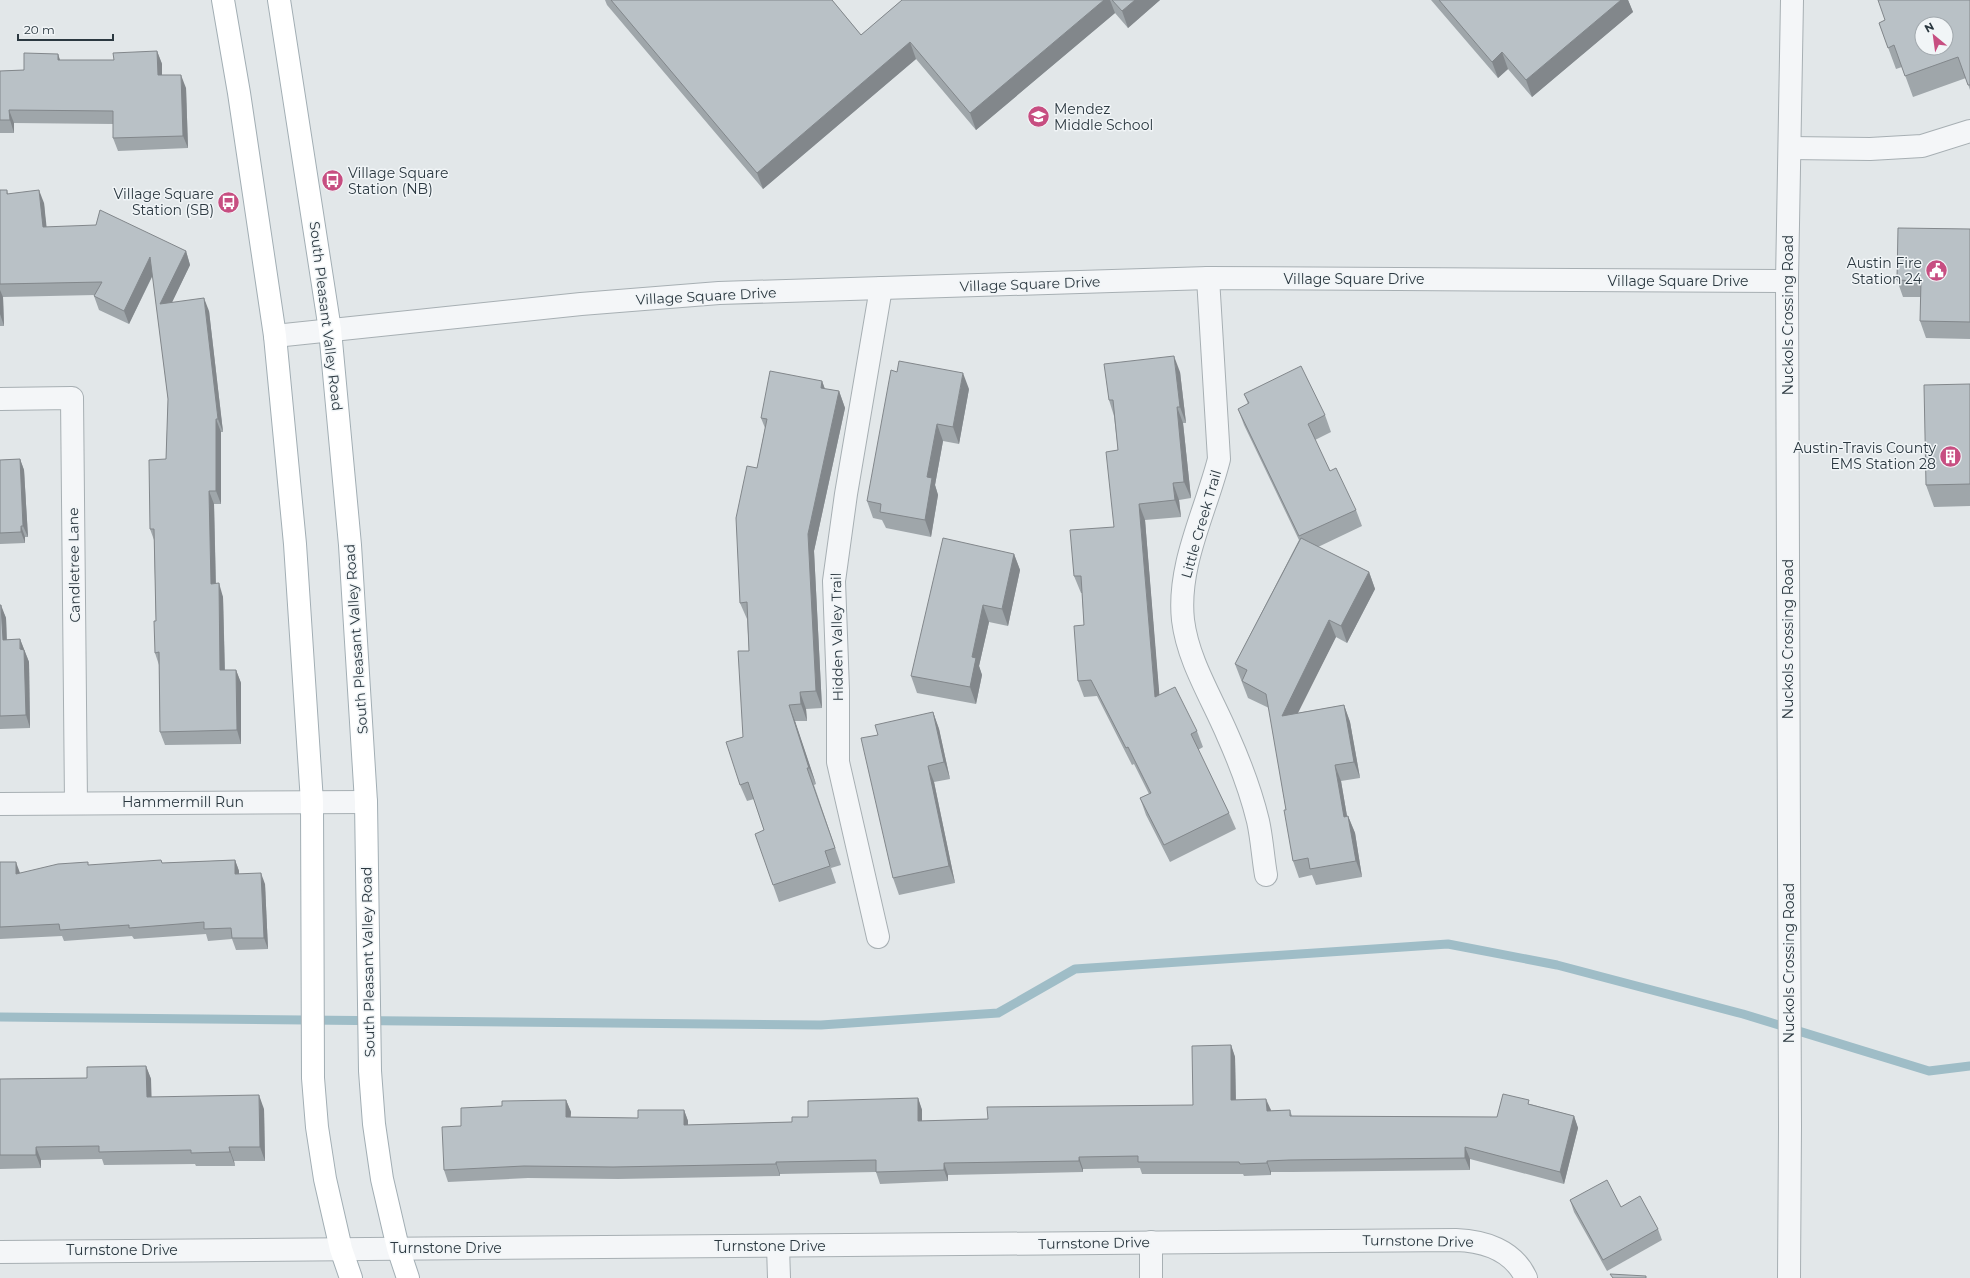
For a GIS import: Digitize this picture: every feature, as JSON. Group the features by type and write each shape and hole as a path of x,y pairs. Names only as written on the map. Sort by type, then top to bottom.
{"main road":[{"path":"223,0 239,93 275,336 295,544 312,802 313,1078 325,1179 341,1249 351,1278"},
{"name":"South Pleasant Valley Road","path":"279,0 330,330 350,545 366,802 370,1055 374,1124 382,1179 398,1248 408,1278"}],"street":[{"name":"Nuckols Crossing Road","path":"1789,1278 1790,1127 1788,904 1787,281 1792,0"},
{"path":"1790,148 1870,148 1922,146 1970,131"},
{"name":"Village Square Drive","path":"275,336 581,304 719,294 881,288 1208,278 1787,281"},
{"name":"Little Creek Trail","path":"1208,278 1219,459 1195,534 1184,584 1183,620 1190,654 1244,775 1258,822 1266,875"},
{"name":"Hidden Valley Trail","path":"878,938 838,762 834,580 846,494 881,288"},
{"name":"Candletree Lane","path":"0,399 72,398 76,803"},
{"name":"Hammermill Run","path":"0,804 366,802"},
{"name":"Turnstone Drive","path":"0,1252 1474,1240 1488,1244 1502,1251 1515,1262 1526,1278"},
{"path":"1151,1242 1151,1278"},
{"path":"778,1246 779,1278"}],"building":[{"path":"611,0 832,0 861,35 902,0 1104,0 970,113 910,42 757,173"},
{"path":"1112,0 1135,0 1122,11"},
{"path":"1439,0 1621,0 1526,80 1502,52 1492,62"},
{"path":"1878,0 1970,0 1970,85 1968,85 1958,57 1905,76 1894,45 1888,48 1879,23 1885,20"},
{"path":"157,51 158,75 181,75 183,136 113,138 113,111 9,110 10,120 0,120 0,71 24,70 24,53 58,54 58,60 114,60 113,53"},
{"path":"0,190 7,190 7,194 39,190 43,227 96,225 100,210 186,251 160,304 204,298 218,419 216,419 216,491 209,491 211,584 219,583 220,670 236,670 237,730 160,732 159,652 155,653 154,621 156,621 154,529 150,529 149,460 166,459 168,399 150,257 124,311 94,296 102,282 0,284"},
{"name":"Austin Fire Station 24","path":"1898,228 1970,229 1970,322 1920,321 1921,281 1897,280"},
{"path":"1174,356 1180,407 1177,407 1184,482 1173,483 1175,500 1139,504 1155,697 1175,687 1197,731 1191,734 1229,813 1164,845 1140,798 1151,793 1128,747 1126,748 1091,680 1078,681 1074,626 1084,625 1081,576 1074,576 1070,530 1114,527 1106,452 1118,450 1113,400 1109,400 1104,364"},
{"path":"899,361 963,373 953,427 937,424 927,477 932,478 925,520 880,512 881,504 867,501 891,370 897,372"},
{"path":"1301,366 1325,415 1308,424 1330,471 1336,468 1356,510 1299,536 1238,409 1249,403 1244,394"},
{"path":"770,371 822,381 821,388 839,391 808,534 816,691 800,692 801,704 789,705 809,768 807,768 835,848 825,851 830,866 773,885 755,834 764,830 748,782 740,785 726,742 743,737 738,651 749,651 747,602 740,603 736,518 747,466 757,468 767,419 761,418"},
{"name":"Austin-Travis County EMS Station 28","path":"1970,384 1970,484 1926,485 1924,385"},
{"path":"20,459 23,526 21,526 21,532 0,533 0,460"},
{"path":"943,538 1014,554 1002,609 983,605 972,657 976,658 970,687 911,676"},
{"path":"1301,538 1369,572 1341,626 1329,620 1282,716 1344,705 1354,762 1335,765 1344,817 1348,816 1356,861 1310,869 1308,858 1293,861 1284,810 1286,810 1266,694 1242,681 1247,670 1235,664"},
{"path":"0,605 3,640 20,639 20,649 24,650 26,715 0,716"},
{"path":"933,712 944,762 928,766 949,866 893,878 861,738 878,735 875,725"},
{"path":"161,860 162,863 235,860 235,874 261,873 264,938 232,938 231,928 204,929 204,922 129,928 129,925 60,930 59,924 0,927 0,862 16,862 16,874 58,864 88,862 88,865"},
{"path":"1231,1045 1231,1100 1266,1099 1267,1111 1290,1110 1290,1116 1497,1117 1503,1094 1529,1100 1528,1104 1574,1116 1560,1172 1465,1147 1465,1158 1289,1160 1267,1161 1267,1163 1240,1164 1239,1162 1138,1162 1138,1156 1079,1157 1079,1161 944,1163 944,1170 876,1172 876,1160 776,1162 776,1164 613,1167 524,1166 444,1170 442,1127 461,1126 461,1108 502,1106 502,1101 566,1100 566,1117 638,1118 638,1110 684,1110 684,1125 792,1122 792,1117 808,1117 808,1101 918,1098 918,1121 988,1119 987,1107 1193,1105 1192,1046"},
{"path":"146,1066 147,1097 259,1095 260,1147 229,1147 230,1152 191,1153 191,1150 99,1152 99,1146 36,1147 36,1155 0,1155 0,1079 87,1078 87,1067"},
{"path":"1607,1180 1621,1207 1640,1196 1658,1229 1603,1260 1570,1200"},
{"path":"1610,1274 1646,1276 1646,1278 1613,1278"}],"waterway":[{"path":"0,1017 821,1025 998,1013 1075,969 1448,944 1557,965 1743,1014 1929,1071 1970,1066"}],"place":[{"name":"Mendez Middle School","path":"1038,117"},
{"name":"Village Square Station (NB)","path":"333,181"},
{"name":"Village Square Station (SB)","path":"229,202"},
{"name":"Austin Fire Station 24","path":"1937,271"},
{"name":"Austin-Travis County EMS Station 28","path":"1951,456"}]}
